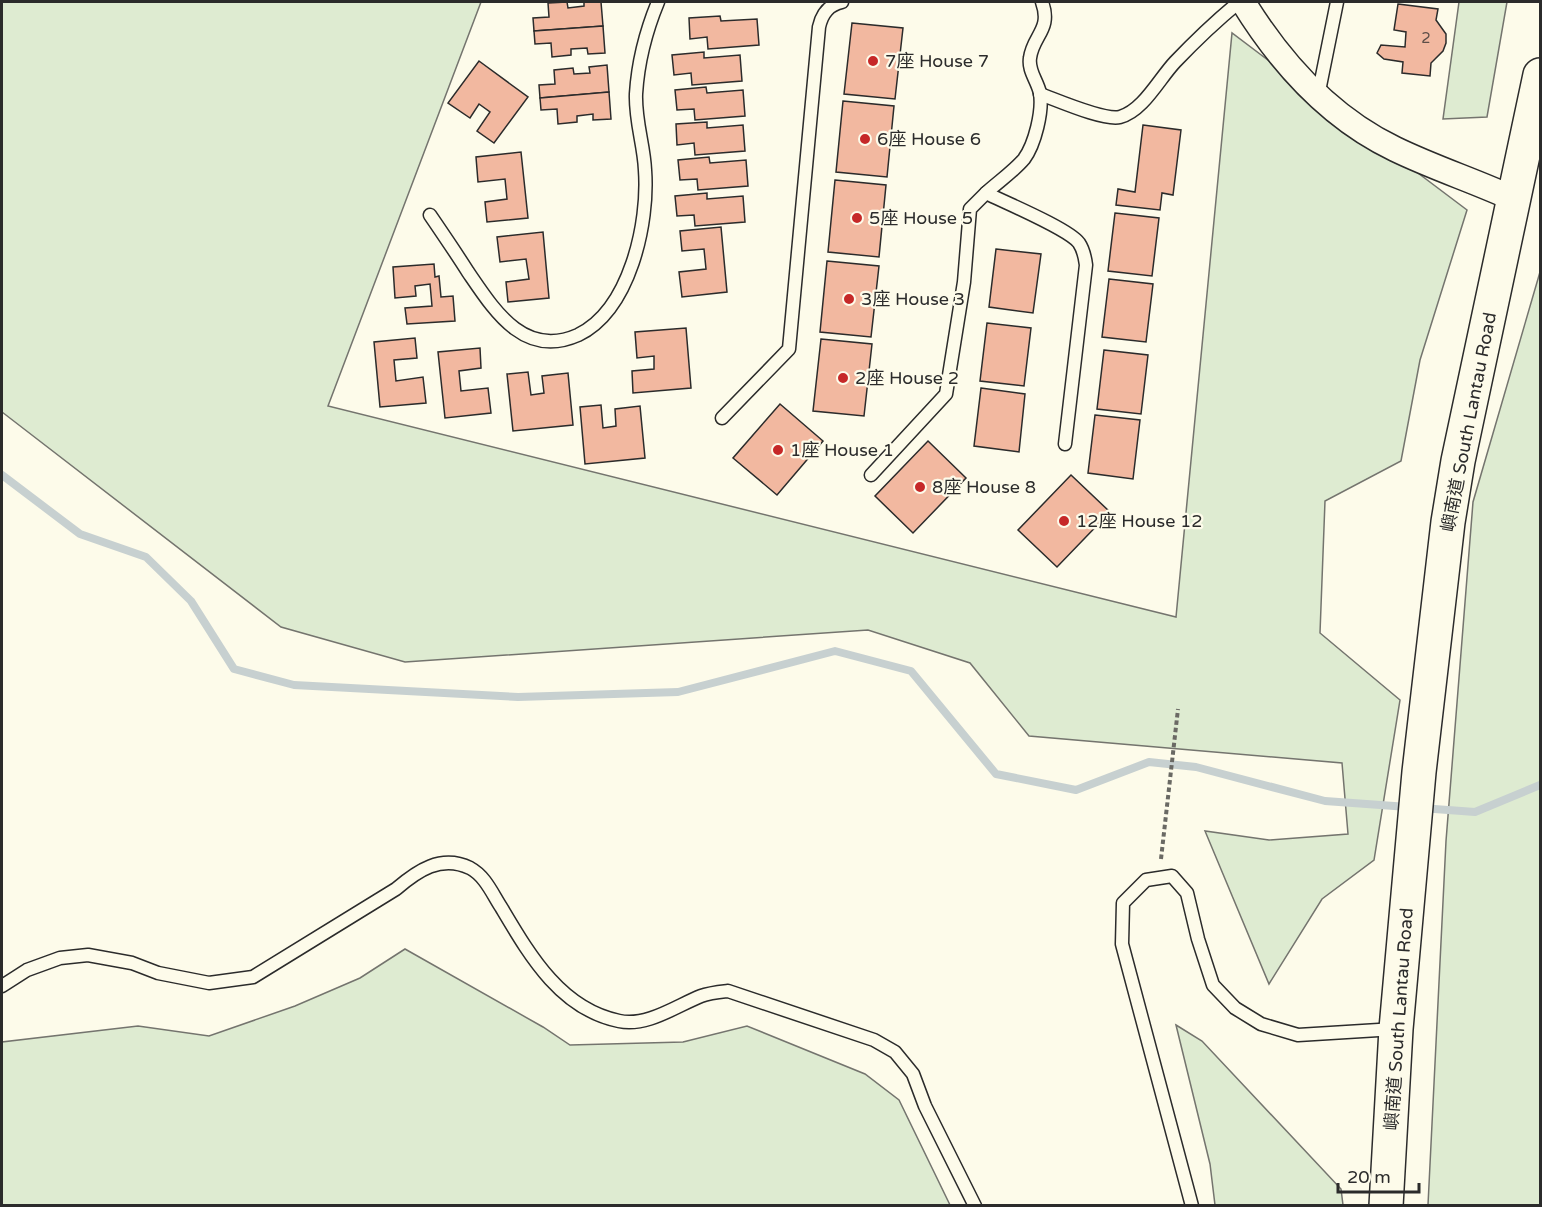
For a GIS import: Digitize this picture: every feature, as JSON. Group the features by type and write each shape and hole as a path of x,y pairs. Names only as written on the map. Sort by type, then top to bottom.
{"main road":[{"name":"嶼南道 South Lantau Road","path":"1386,1206 1396,1029 1419,772 1448,522 1458,461 1540,75"}],"street":[{"path":"1241,2 1276,51 1318,96 1360,128 1395,149 1514,199"}],"lane":[{"path":"430,215 492,307 507,324 525,336 546,341 568,339 588,330 617,298 639,242 646,206 645,168 638,132 636,96 640,59 649,24 658,2"},
{"path":"722,418 789,349 819,27 827,9 831,5 842,2"},
{"path":"872,475 946,394 964,282 970,209 1024,158 1038,129 1040,94 1029,58 1032,47 1043,29 1045,18 1042,2"},
{"path":"1040,94 1101,116 1120,117 1139,105 1174,63 1215,21 1241,2"},
{"path":"1318,96 1337,2"},
{"path":"986,193 1066,232 1079,243 1084,254 1086,265 1065,444"},
{"path":"2,987 27,970 60,958 88,955 132,963 158,973 209,983 253,977 396,889 416,872 444,862 470,868 484,880 555,987 582,1007 620,1021 643,1020 703,995 728,991 874,1040 895,1052 913,1074 925,1106 975,1206"},
{"path":"1192,1206 1122,944 1123,903 1146,880 1172,876 1187,893 1198,939 1213,985 1235,1008 1261,1023 1298,1035 1396,1029"}],"path":[{"path":"1159,878 1178,709"}],"green space":[{"path":"2,2 481,2 328,406 1176,617 1232,33 1467,210 1420,360 1401,461 1325,501 1320,633 1400,700 1374,860 1322,899 1269,984 1205,831 1269,840 1348,834 1342,763 1029,736 970,663 868,630 405,662 281,627 2,412"},
{"path":"1459,2 1507,2 1487,117 1443,119"},
{"path":"1540,272 1540,1205 1428,1205 1446,841 1473,502"},
{"path":"405,949 543,1027 570,1045 683,1042 747,1026 865,1074 899,1100 950,1205 2,1205 2,1042 138,1026 209,1036 295,1006 360,978"},
{"path":"1176,1025 1202,1041 1341,1189 1343,1205 1215,1205 1210,1164"}],"building":[{"path":"567,2 568,8 584,6 584,2 601,2 603,26 534,31 533,18 549,17 548,3"},
{"path":"1398,4 1438,9 1436,20 1446,34 1446,43 1443,51 1431,63 1430,76 1402,73 1403,62 1384,59 1377,53 1381,45 1405,47 1406,32 1394,30"},
{"path":"720,16 721,21 757,19 759,45 708,49 707,37 690,39 689,18"},
{"name":"7座 House 7","path":"852,23 903,28 895,99 844,94"},
{"path":"603,26 605,53 588,54 587,48 571,49 571,55 552,57 551,43 535,44 534,31"},
{"path":"704,52 704,58 740,55 742,81 692,85 691,73 674,75 672,55"},
{"path":"479,61 528,97 494,143 477,131 490,112 479,104 470,118 448,103"},
{"path":"607,65 609,92 540,98 539,85 555,84 554,70 573,68 574,74 590,73 589,67"},
{"path":"706,87 707,93 743,90 745,116 695,120 694,109 677,110 675,90"},
{"path":"609,92 611,119 593,120 593,114 577,116 577,122 558,124 557,109 541,110 540,98"},
{"name":"6座 House 6","path":"843,101 894,106 887,177 836,172"},
{"path":"707,122 707,128 743,125 745,151 695,155 694,143 677,145 676,124"},
{"path":"1143,125 1181,130 1173,195 1162,193 1160,210 1116,205 1118,189 1135,192"},
{"path":"521,152 528,218 487,222 485,202 507,199 505,179 478,182 476,157"},
{"path":"709,157 710,163 746,160 748,186 698,190 697,179 680,180 678,160"},
{"name":"5座 House 5","path":"835,180 886,185 879,257 828,252"},
{"path":"707,193 707,199 743,196 745,222 695,226 694,215 677,216 675,196"},
{"path":"1115,213 1159,218 1152,276 1108,271"},
{"path":"721,227 727,292 682,297 679,272 706,269 704,249 682,251 680,231"},
{"path":"543,232 549,298 508,302 506,282 529,279 526,259 500,262 497,237"},
{"path":"996,249 1041,254 1033,313 989,307"},
{"name":"3座 House 3","path":"827,261 879,266 871,337 820,332"},
{"path":"434,264 435,277 439,276 441,297 453,296 455,321 407,324 405,308 432,306 430,284 415,286 416,296 395,298 393,267"},
{"path":"1109,279 1153,284 1146,342 1102,337"},
{"path":"987,323 1031,328 1024,386 980,381"},
{"path":"686,328 691,388 633,393 632,371 654,369 654,356 637,358 635,332"},
{"path":"415,338 417,358 394,360 396,381 423,377 426,403 380,407 374,342"},
{"name":"2座 House 2","path":"821,339 872,344 864,416 813,411"},
{"path":"480,348 481,368 459,371 461,391 488,388 491,413 445,418 438,352"},
{"path":"1104,350 1148,355 1141,414 1097,409"},
{"path":"528,372 531,395 544,393 542,376 568,373 573,425 513,431 507,374"},
{"path":"981,388 1025,394 1019,452 974,446"},
{"name":"1座 House 1","path":"780,404 823,441 777,495 733,458"},
{"path":"601,405 603,428 616,426 615,409 640,406 645,458 585,464 580,407"},
{"path":"1095,415 1140,420 1133,479 1088,473"},
{"name":"8座 House 8","path":"928,441 966,478 913,533 875,496"},
{"name":"12座 House 12","path":"1071,475 1110,512 1057,567 1018,530"}],"waterway":[{"path":"2,475 80,534 146,557 191,601 234,669 294,685 518,697 678,692 835,651 911,671 996,774 1076,790 1149,762 1196,767 1325,801 1408,807"},
{"path":"1421,808 1475,812 1540,785"}],"place":[{"name":"7座 House 7","path":"873,61"},
{"name":"6座 House 6","path":"865,139"},
{"name":"5座 House 5","path":"857,218"},
{"name":"3座 House 3","path":"849,299"},
{"name":"2座 House 2","path":"843,378"},
{"name":"1座 House 1","path":"778,450"},
{"name":"8座 House 8","path":"920,487"},
{"name":"12座 House 12","path":"1064,521"}]}
